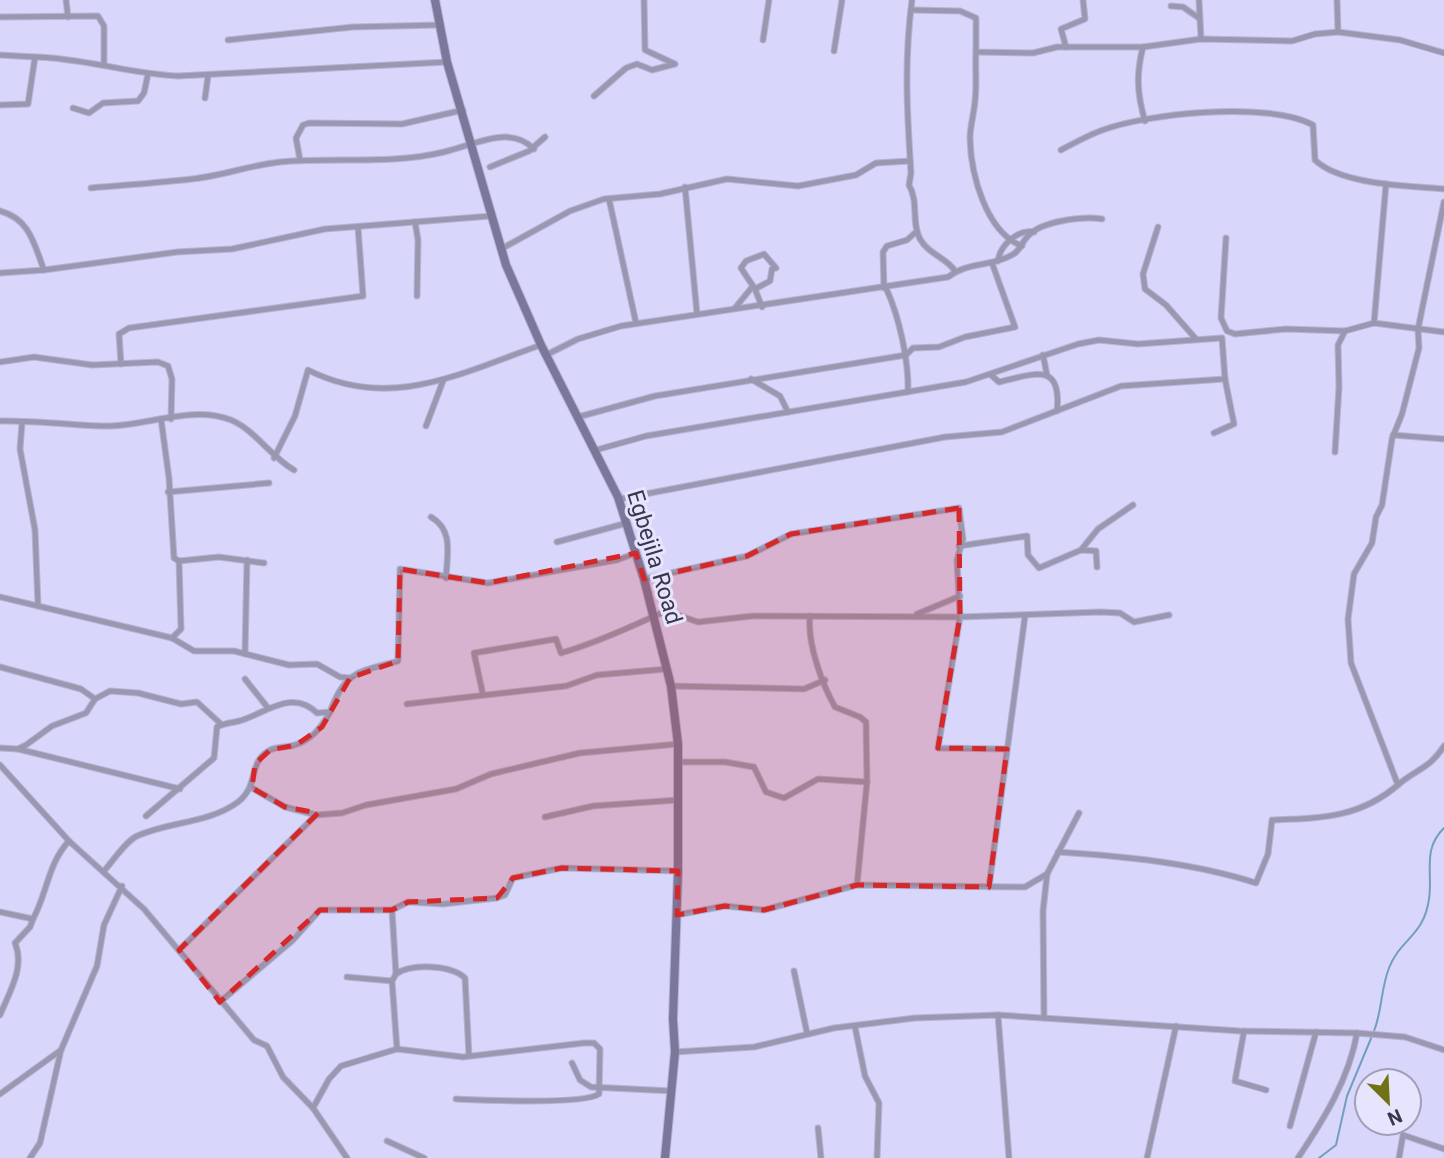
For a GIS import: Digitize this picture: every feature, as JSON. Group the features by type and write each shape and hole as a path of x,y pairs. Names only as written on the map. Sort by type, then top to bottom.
{"street":[{"path":"66,0 68,17"},
{"name":"Egbejila Road","path":"435,0 447,62 501,249 541,345 619,499 671,686 678,744 678,871 673,1019 675,1052 665,1158"},
{"path":"594,96 625,68 637,64 652,70 675,64 645,50 644,0"},
{"path":"763,40 769,0"},
{"path":"834,51 842,0"},
{"path":"912,0 905,51 911,161 909,185 913,192 917,231 923,244 932,253 947,259 956,271"},
{"path":"1066,47 1061,29 1085,19 1083,0"},
{"path":"1199,0 1201,39"},
{"path":"1337,0 1338,32"},
{"path":"1171,6 1183,7 1199,18"},
{"path":"911,10 960,11 976,18 975,102 970,142 985,208 1009,241 1022,246"},
{"path":"0,17 99,16 102,20 104,64"},
{"path":"228,40 353,27 439,25"},
{"path":"976,52 1032,53 1066,47 1143,47 1201,39 1292,41 1315,34 1338,32 1400,40 1444,53"},
{"path":"1143,47 1137,76 1138,96 1145,121"},
{"path":"0,55 71,58 148,75 208,76 447,62"},
{"path":"0,105 28,104 35,57"},
{"path":"73,108 89,113 109,102 138,101 144,93 148,75"},
{"path":"205,98 208,76"},
{"path":"300,160 296,138 303,125 309,123 402,124 463,110"},
{"path":"1062,150 1100,131 1191,112 1261,113 1309,122 1315,129 1313,152 1321,166 1350,177 1386,184 1444,189"},
{"path":"91,188 191,180 300,160 357,159 390,162 498,137 518,137 534,149"},
{"path":"490,167 534,149 545,137"},
{"path":"501,249 570,211 609,199 660,194 727,178 797,186 856,175 876,163 911,161"},
{"path":"1374,323 1386,184"},
{"path":"685,187 697,314"},
{"path":"609,199 636,323"},
{"path":"1398,785 1351,663 1348,619 1354,574 1372,543 1376,517 1382,506 1393,436 1419,348 1418,329 1444,202"},
{"path":"0,211 20,219 30,231 44,270"},
{"path":"0,273 44,270 129,257 232,249 325,229 491,216"},
{"path":"546,355 594,333 636,323 735,308 762,307 782,300 799,300 948,277 971,265 995,262 1014,255 1034,232 1084,216 1102,219"},
{"path":"415,222 418,240 417,296"},
{"path":"121,363 119,334 129,328 363,296 358,227"},
{"path":"1158,227 1143,274 1145,289 1166,305 1196,339"},
{"path":"578,416 655,396 906,355 913,348 939,347 965,337 1015,327 995,262 1009,241 1026,230 1034,232"},
{"path":"908,392 906,355 900,343 897,318 885,288 883,252 887,246 907,240 917,231"},
{"path":"1226,238 1222,318 1227,331 1235,334 1286,329 1345,331 1374,323 1444,332"},
{"path":"735,308 753,286 741,268 746,261 764,254 776,268 772,269 770,281 755,289 762,307"},
{"path":"1214,433 1234,424 1224,379 1222,338 1227,331"},
{"path":"1335,452 1339,387 1338,345 1345,331"},
{"path":"596,450 646,436 991,376 1064,346 1099,340 1138,344 1222,338"},
{"path":"274,458 295,416 308,370 372,388 443,381 541,345"},
{"path":"1043,355 1047,375 1058,386 1058,411"},
{"path":"0,362 34,357 92,366 158,362 168,366 172,379 171,419"},
{"path":"1018,367 1022,377"},
{"path":"991,376 999,382 1047,375"},
{"path":"751,379 780,396 788,412"},
{"path":"619,499 945,437 1002,432 1121,386 1224,379"},
{"path":"426,426 443,381"},
{"path":"0,421 74,422 102,426 195,416 229,420 246,430 274,458 294,470"},
{"path":"161,419 174,558 179,561 219,557 264,564"},
{"path":"22,423 20,449 35,530 38,606"},
{"path":"1393,436 1444,439"},
{"path":"169,492 270,483"},
{"path":"1081,551 1098,529 1133,505"},
{"path":"643,579 747,556 791,534 959,508 963,539 959,546 960,617 938,748 1007,749"},
{"path":"431,517 443,526 447,534 446,578"},
{"path":"557,541 627,523"},
{"path":"959,546 1027,536 1028,555 1039,568 1081,551 1096,551 1097,567"},
{"path":"104,871 136,837 192,819 212,817 239,801 252,788 255,764 270,750 296,745 322,727 336,695 350,678 369,667 398,661 400,569 488,583 617,560 636,553"},
{"path":"245,654 247,560"},
{"path":"172,638 181,629 179,561"},
{"path":"914,615 960,596"},
{"path":"0,597 172,638 194,651 245,654 281,664 317,664 340,677 350,678"},
{"path":"482,695 474,653 556,639 561,653 582,648 594,639 666,611 698,622 753,616 960,617 1100,612 1119,614 1134,622 1169,615"},
{"path":"810,616 813,640 835,707 866,722 867,782 857,885"},
{"path":"989,887 1025,616"},
{"path":"0,667 81,689 94,699"},
{"path":"407,704 566,686 609,673 667,669"},
{"path":"245,679 268,708"},
{"path":"671,686 804,689 825,680"},
{"path":"18,749 52,726 86,712 94,699 113,690 138,693 181,704 197,702 221,724"},
{"path":"146,816 214,758 217,727 221,724 240,721 289,702 308,704 317,713 330,712"},
{"path":"252,788 285,807 316,815 342,813 378,802 456,789 491,774 580,753 678,744"},
{"path":"1058,852 1168,864 1229,874 1256,883 1268,854 1272,820 1312,820 1372,805 1433,763 1444,746"},
{"path":"0,748 18,749 180,789"},
{"path":"678,762 725,762 754,767 766,792 784,798 818,779 867,782"},
{"path":"0,765 69,841 122,886 254,1041 267,1046 283,1077 313,1108 347,1158"},
{"path":"545,817 593,806 678,800"},
{"path":"1044,1018 1043,911 1047,874 1079,813"},
{"path":"179,950 316,815"},
{"path":"0,1015 14,983 21,957 15,943 30,928 56,855 69,841"},
{"path":"220,1002 293,940 320,910 392,910 408,902 443,904 497,898 505,895 513,878 562,868 678,871"},
{"path":"677,915 725,906 764,910 857,885 1025,887 1047,874"},
{"path":"30,1158 40,1143 61,1050 97,966 104,925 122,886"},
{"path":"392,910 397,974"},
{"path":"0,912 33,919"},
{"path":"397,1049 392,982 403,970 443,968 458,971 465,978 469,1056"},
{"path":"794,971 807,1033"},
{"path":"347,977 392,982"},
{"path":"998,1015 1009,1158"},
{"path":"675,1052 754,1047 807,1033 915,1018 998,1015 1244,1031 1357,1033 1405,1037 1444,1050"},
{"path":"1147,1158 1176,1026"},
{"path":"855,1027 865,1076 879,1103 877,1158"},
{"path":"1244,1031 1236,1081 1266,1090"},
{"path":"1290,1126 1316,1032"},
{"path":"1297,1158 1342,1085 1352,1060 1357,1033"},
{"path":"313,1108 329,1079 341,1066 397,1049 469,1056 594,1043 600,1049 599,1094 593,1098 456,1099"},
{"path":"0,1094 61,1050"},
{"path":"572,1063 580,1080 591,1087 672,1091"},
{"path":"818,1128 821,1158"},
{"path":"1399,1158 1404,1136 1444,1149"},
{"path":"387,1141 424,1158"}],"highlighted area":[{"path":"959,508 960,616 938,748 1007,749 989,887 857,885 764,910 725,906 677,915 678,871 562,868 513,878 497,898 408,902 392,910 320,910 220,1002 179,950 318,813 285,807 252,788 255,764 270,750 296,745 322,727 350,678 398,661 400,569 488,583 636,553 644,579 747,556 791,534"}],"waterway":[{"path":"1374,1031 1389,968 1399,950 1417,929 1426,911 1431,853 1437,836 1444,828"},
{"path":"1319,1158 1336,1145 1347,1096 1372,1036"}]}
